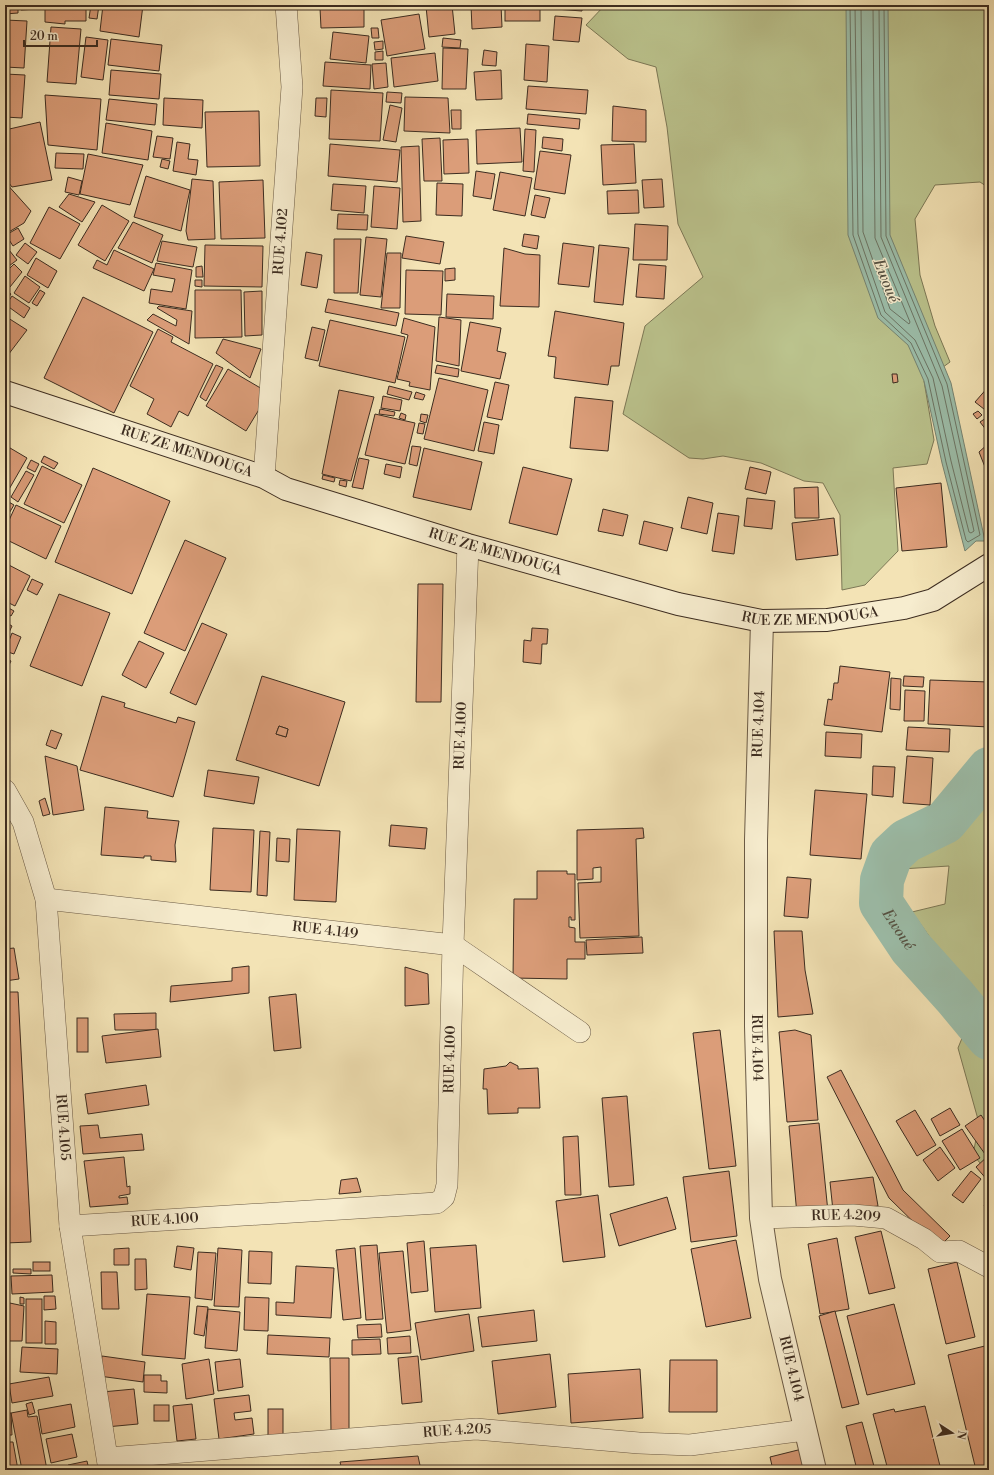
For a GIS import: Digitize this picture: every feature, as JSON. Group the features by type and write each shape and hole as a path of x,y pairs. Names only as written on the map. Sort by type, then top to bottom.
{"main road":[{"name":"RUE ZE MENDOUGA","path":"5,392 264,477 286,489 468,545 678,604 762,621 827,620 904,608 933,600 989,565"},
{"name":"RUE 4.104","path":"762,621 756,840 756,1026 761,1218 770,1279 814,1470"}],"street":[{"name":"RUE 4.102","path":"264,477 292,87 286,5"},
{"name":"RUE 4.100","path":"70,1226 437,1203 444,1197 447,1185 453,945 468,545"},
{"name":"RUE 4.105","path":"5,790 23,822 46,899 70,1226 108,1464"},
{"name":"RUE 4.149","path":"46,899 453,945 580,1032"},
{"name":"RUE 4.209","path":"761,1218 853,1215 886,1218 924,1239 940,1252 959,1251 989,1267"},
{"name":"RUE 4.205","path":"108,1464 476,1429 690,1446 805,1430"}],"green space":[{"path":"605,5 989,5 989,188 980,182 935,185 915,219 920,275 935,326 950,362 924,381 934,440 927,464 893,468 898,551 865,585 842,590 840,515 823,483 804,481 761,463 723,456 703,459 689,458 623,414 645,326 703,277 678,224 667,127 656,67 628,59 586,25"},
{"path":"989,775 989,1173 973,1155 979,1123 958,1048 971,1016 970,994 912,912 945,904 949,866 901,869 899,853 960,816"}],"water":[{"path":"846,5 888,5 890,235 951,383 985,541 976,541 965,551 942,463 924,381 908,345 878,318 848,235"}],"building":[{"path":"5,5 18,5 18,13 5,14"},
{"path":"20,5 37,5 37,9 21,10"},
{"path":"45,5 86,5 86,21 65,21 65,24 45,22"},
{"path":"91,5 99,5 97,19 89,18"},
{"path":"103,5 143,5 139,37 100,31"},
{"path":"370,5 388,5 387,9"},
{"path":"391,5 415,5 415,7 391,8"},
{"path":"452,5 455,34 429,37 426,6"},
{"path":"471,5 501,5 502,27 472,29"},
{"path":"505,5 540,5 540,21 505,21"},
{"path":"556,5 582,5 582,11 555,9"},
{"path":"364,7 364,27 321,28 320,8"},
{"path":"419,14 425,49 387,56 381,20"},
{"path":"555,16 582,18 579,42 553,40"},
{"path":"5,20 27,21 24,68 5,67"},
{"path":"51,27 81,29 76,84 47,82"},
{"path":"371,28 378,28 379,38 372,38"},
{"path":"333,32 369,36 366,63 330,59"},
{"path":"86,37 108,40 103,80 81,77"},
{"path":"443,38 461,40 460,48 442,47"},
{"path":"111,39 162,45 159,71 108,65"},
{"path":"383,41 383,49 375,50 374,42"},
{"path":"526,44 549,46 547,82 524,80"},
{"path":"443,48 468,49 466,89 442,89"},
{"path":"484,50 497,52 496,66 482,65"},
{"path":"383,51 383,60 375,60 375,52"},
{"path":"435,53 438,81 394,87 391,58"},
{"path":"325,62 371,65 370,89 323,86"},
{"path":"386,63 388,87 374,89 372,64"},
{"path":"111,70 161,74 159,99 109,95"},
{"path":"501,70 502,99 476,100 474,72"},
{"path":"5,74 25,75 22,118 5,117"},
{"path":"528,86 588,90 586,114 526,109"},
{"path":"331,90 383,93 380,141 329,139"},
{"path":"387,92 402,93 401,103 386,102"},
{"path":"45,95 101,99 97,150 48,145"},
{"path":"405,97 448,98 450,133 404,131"},
{"path":"164,98 203,100 202,128 163,125"},
{"path":"316,98 327,98 326,117 315,116"},
{"path":"109,99 157,104 155,125 106,120"},
{"path":"390,105 402,108 396,142 383,140"},
{"path":"613,106 646,110 646,142 612,141"},
{"path":"451,110 461,110 461,129 452,129"},
{"path":"259,111 260,166 207,167 205,112"},
{"path":"528,114 580,119 579,129 527,124"},
{"path":"40,122 52,180 12,187 5,178 5,130"},
{"path":"106,123 152,131 148,160 102,153"},
{"path":"520,128 522,162 477,164 476,130"},
{"path":"525,129 536,130 534,172 523,171"},
{"path":"157,136 173,138 170,159 153,157"},
{"path":"543,137 563,139 562,151 542,148"},
{"path":"440,138 442,181 424,181 422,139"},
{"path":"468,139 469,173 444,174 443,140"},
{"path":"177,142 190,144 188,159 198,160 196,175 173,171"},
{"path":"330,144 400,150 397,182 328,176"},
{"path":"634,144 636,183 603,185 601,145"},
{"path":"419,146 421,221 403,222 401,147"},
{"path":"540,151 571,155 565,194 534,189"},
{"path":"56,153 84,154 83,169 55,168"},
{"path":"88,154 143,165 130,205 80,194"},
{"path":"162,159 170,161 168,169 160,167"},
{"path":"476,171 495,174 491,199 473,196"},
{"path":"500,172 532,178 525,216 493,210"},
{"path":"146,176 190,190 181,231 134,217"},
{"path":"68,177 82,181 79,195 65,192"},
{"path":"192,179 213,181 215,239 188,240 186,231"},
{"path":"662,179 664,207 644,208 642,180"},
{"path":"263,180 265,238 221,239 219,182"},
{"path":"5,182 31,211 24,223 7,233 5,231"},
{"path":"437,183 463,184 462,216 436,215"},
{"path":"333,184 366,186 364,213 331,210"},
{"path":"374,186 400,188 397,229 371,227"},
{"path":"638,190 639,213 608,214 607,191"},
{"path":"69,194 95,202 82,222 59,207"},
{"path":"535,195 550,198 545,218 531,215"},
{"path":"102,205 129,221 105,261 78,245"},
{"path":"49,207 80,224 60,259 30,243"},
{"path":"338,214 368,215 367,230 337,229"},
{"path":"133,222 163,235 152,263 118,248"},
{"path":"635,224 668,226 667,260 633,260"},
{"path":"18,228 24,239 13,246 6,235"},
{"path":"524,234 539,236 537,249 522,246"},
{"path":"406,236 444,242 440,264 402,258"},
{"path":"366,237 387,239 381,297 360,295"},
{"path":"334,239 361,239 358,293 334,293"},
{"path":"162,241 197,247 193,267 157,261"},
{"path":"25,243 37,252 28,264 16,255"},
{"path":"563,243 594,247 589,287 558,284"},
{"path":"5,245 17,260 5,269"},
{"path":"205,245 263,246 262,287 204,286"},
{"path":"599,245 629,248 623,305 594,302"},
{"path":"504,248 525,254 540,255 539,307 500,306"},
{"path":"114,250 154,269 144,291 93,268 97,260 107,265"},
{"path":"306,252 322,255 317,288 301,285"},
{"path":"387,253 401,253 400,308 381,308"},
{"path":"36,258 57,271 48,288 27,275"},
{"path":"156,263 192,270 186,309 149,303 151,289 172,292 175,279 153,275"},
{"path":"14,264 22,272 10,287 5,283 5,273"},
{"path":"639,264 666,266 664,299 636,297"},
{"path":"202,266 203,277 196,277 196,267"},
{"path":"455,268 455,280 445,281 445,269"},
{"path":"406,270 443,271 441,315 405,314"},
{"path":"25,276 40,287 29,303 14,293"},
{"path":"195,280 202,280 202,287 195,286"},
{"path":"5,290 11,294 5,302"},
{"path":"40,290 45,293 37,306 32,303"},
{"path":"195,290 241,290 242,337 195,338"},
{"path":"262,291 262,335 245,336 244,292"},
{"path":"447,294 494,296 493,319 446,317"},
{"path":"12,296 30,308 24,318 6,305"},
{"path":"83,297 153,332 114,413 44,378"},
{"path":"328,299 399,313 396,326 325,312"},
{"path":"159,306 192,311 189,344 147,320 153,314 176,326 177,320 157,308"},
{"path":"555,311 624,323 619,366 611,366 608,385 554,378 556,357 548,356"},
{"path":"5,316 27,330 5,359"},
{"path":"439,317 461,320 459,366 436,361"},
{"path":"404,318 435,327 430,390 409,386 410,382 397,379 408,335 401,333"},
{"path":"330,320 405,337 395,383 319,366"},
{"path":"470,322 501,328 497,351 506,353 500,379 461,371"},
{"path":"312,327 325,330 318,361 305,358"},
{"path":"158,329 173,337 171,342 213,364 188,416 179,411 171,427 147,414 154,399 130,386"},
{"path":"223,339 261,349 250,378 216,353"},
{"path":"216,365 223,368 206,401 200,397"},
{"path":"437,365 459,369 458,377 435,373"},
{"path":"228,369 269,393 246,431 206,406"},
{"path":"892,374 897,374 898,382 893,383"},
{"path":"439,378 488,390 474,451 424,439"},
{"path":"495,382 509,385 502,420 487,417"},
{"path":"389,386 412,392 409,400 387,394"},
{"path":"989,386 989,413 975,402"},
{"path":"339,390 374,397 351,481 322,474"},
{"path":"416,392 425,395 423,400 414,398"},
{"path":"383,396 402,400 400,411 381,408"},
{"path":"575,397 613,401 608,451 570,448"},
{"path":"380,409 395,412 394,416 379,414"},
{"path":"978,411 982,415 977,419 973,414"},
{"path":"401,413 406,415 405,420 399,418"},
{"path":"375,414 415,423 405,464 365,455"},
{"path":"421,414 428,415 426,423 420,421"},
{"path":"986,418 989,423 989,429 987,431 980,422"},
{"path":"484,422 499,425 494,454 478,451"},
{"path":"419,423 425,424 423,434 417,433"},
{"path":"989,443 989,477 979,452"},
{"path":"5,445 27,458 8,491 5,489"},
{"path":"412,446 421,447 417,466 409,464"},
{"path":"424,448 482,462 471,510 413,497"},
{"path":"44,456 58,463 54,469 41,462"},
{"path":"359,458 369,460 363,489 352,487"},
{"path":"31,460 39,464 35,472 27,468"},
{"path":"386,464 402,467 400,478 384,474"},
{"path":"42,466 82,485 64,523 24,504"},
{"path":"523,467 572,479 557,535 509,523"},
{"path":"750,467 771,472 766,494 745,489"},
{"path":"93,468 170,501 132,594 55,562"},
{"path":"26,471 34,475 18,502 11,497"},
{"path":"323,475 335,478 334,482 322,479"},
{"path":"340,480 347,481 346,487 339,485"},
{"path":"941,483 947,547 902,551 896,488"},
{"path":"818,487 819,518 795,518 794,488"},
{"path":"688,497 713,503 707,534 681,528"},
{"path":"747,498 775,501 772,529 744,526"},
{"path":"7,501 14,505 8,515 5,513 5,504"},
{"path":"16,505 61,526 46,559 5,539 5,529"},
{"path":"603,509 628,515 623,536 598,531"},
{"path":"718,513 739,516 734,554 712,551"},
{"path":"834,518 838,555 796,560 792,523"},
{"path":"644,521 673,528 667,551 639,544"},
{"path":"185,540 226,558 185,651 144,633"},
{"path":"5,563 30,576 15,606 5,601"},
{"path":"32,579 43,584 37,595 27,590"},
{"path":"418,584 443,584 441,702 416,702"},
{"path":"59,594 110,613 82,686 30,666"},
{"path":"5,606 14,611 11,616 5,613"},
{"path":"5,622 12,626 5,641"},
{"path":"202,623 227,634 196,705 170,693"},
{"path":"532,628 548,629 547,644 542,644 541,664 523,662 524,640 531,641"},
{"path":"12,633 21,637 14,654 5,651"},
{"path":"139,641 164,653 146,688 122,675"},
{"path":"5,658 11,661 5,673"},
{"path":"840,666 890,672 882,732 824,725 828,699 832,700 834,683 838,683"},
{"path":"262,676 345,702 319,786 236,760","holes":["279,726 288,729 286,737 276,734"]},
{"path":"904,676 924,677 923,687 903,686"},
{"path":"891,678 901,679 900,710 890,709"},
{"path":"930,680 989,682 989,727 928,724"},
{"path":"905,690 925,691 924,721 904,721"},
{"path":"102,696 125,703 124,707 176,723 178,717 195,722 173,797 80,770"},
{"path":"279,726 288,729 286,737 276,734"},
{"path":"908,727 950,729 949,752 906,750"},
{"path":"51,730 62,734 56,749 46,745"},
{"path":"826,732 862,734 861,758 825,756"},
{"path":"45,756 77,766 84,810 53,815"},
{"path":"907,756 933,758 930,805 903,803"},
{"path":"873,766 895,767 893,797 872,795"},
{"path":"208,770 259,777 254,804 204,796"},
{"path":"815,790 867,794 861,859 810,855"},
{"path":"45,798 50,814 43,816 39,801"},
{"path":"105,807 148,811 147,818 179,821 175,845 176,862 151,860 151,856 144,856 144,858 101,855"},
{"path":"391,825 427,828 425,849 389,846"},
{"path":"213,828 254,830 251,892 210,890"},
{"path":"643,828 644,838 636,839 639,936 580,938 578,883 601,882 601,867 593,868 593,879 577,880 577,830"},
{"path":"297,829 340,831 336,902 294,900"},
{"path":"260,831 270,832 267,896 257,895"},
{"path":"277,838 290,839 289,862 276,861"},
{"path":"537,871 567,871 567,874 575,874 575,920 571,920 571,917 569,917 569,927 575,928 575,942 585,942 585,959 567,959 567,979 513,978 514,899 537,899"},
{"path":"787,877 811,879 808,918 784,916"},
{"path":"774,931 802,931 805,970 813,1014 778,1017"},
{"path":"642,937 643,953 587,955 586,940"},
{"path":"14,948 19,979 5,981 5,949"},
{"path":"249,966 249,993 170,1002 171,986 232,981 232,968"},
{"path":"405,967 428,974 429,1004 405,1006"},
{"path":"5,992 18,992 31,1242 5,1243"},
{"path":"296,994 301,1048 274,1051 269,997"},
{"path":"156,1013 156,1030 115,1030 114,1014"},
{"path":"77,1018 88,1018 88,1052 77,1052"},
{"path":"158,1029 161,1057 106,1063 102,1036"},
{"path":"720,1030 736,1166 709,1169 693,1033"},
{"path":"795,1030 811,1035 818,1120 787,1122 779,1032"},
{"path":"510,1062 518,1066 518,1069 538,1068 540,1108 518,1108 518,1113 488,1114 487,1089 483,1089 484,1069 506,1066"},
{"path":"841,1070 903,1190 950,1236 939,1247 889,1198 827,1077"},
{"path":"146,1085 149,1105 88,1114 85,1094"},
{"path":"627,1096 634,1185 609,1187 602,1098"},
{"path":"950,1108 960,1125 940,1136 931,1119"},
{"path":"915,1110 936,1145 917,1156 896,1121"},
{"path":"981,1115 989,1127 989,1151 985,1154 965,1126"},
{"path":"819,1123 828,1212 797,1215 789,1126"},
{"path":"98,1125 100,1138 142,1134 144,1150 83,1154 80,1126"},
{"path":"962,1129 980,1158 960,1170 942,1141"},
{"path":"578,1136 581,1195 565,1195 563,1137"},
{"path":"940,1147 955,1168 938,1181 923,1160"},
{"path":"989,1155 989,1182 976,1167"},
{"path":"124,1157 127,1187 130,1186 130,1194 119,1196 119,1198 127,1197 128,1204 90,1207 84,1161"},
{"path":"729,1171 737,1236 691,1242 683,1177"},
{"path":"971,1171 981,1179 963,1203 952,1195"},
{"path":"873,1177 878,1206 833,1211 830,1182"},
{"path":"357,1178 361,1192 339,1194 341,1180"},
{"path":"598,1195 605,1257 563,1262 556,1201"},
{"path":"667,1197 676,1229 619,1246 610,1214"},
{"path":"989,1198 989,1209 984,1206"},
{"path":"881,1231 895,1288 869,1294 855,1237"},
{"path":"837,1238 849,1309 820,1314 808,1244"},
{"path":"736,1240 751,1318 706,1327 691,1249"},
{"path":"424,1241 428,1291 411,1293 407,1243"},
{"path":"377,1245 383,1319 366,1320 360,1246"},
{"path":"476,1245 481,1308 435,1312 430,1248"},
{"path":"177,1246 194,1248 191,1270 174,1267"},
{"path":"129,1248 129,1265 114,1265 114,1249"},
{"path":"218,1248 242,1250 239,1307 214,1306"},
{"path":"355,1248 361,1318 343,1320 336,1250"},
{"path":"249,1251 272,1252 271,1284 248,1283"},
{"path":"403,1251 411,1330 387,1333 379,1253"},
{"path":"198,1252 216,1253 212,1300 195,1298"},
{"path":"135,1259 146,1259 147,1289 135,1290"},
{"path":"33,1262 50,1262 50,1271 33,1271"},
{"path":"957,1262 975,1337 946,1344 928,1269"},
{"path":"296,1266 334,1268 331,1318 276,1315 276,1302 294,1303"},
{"path":"13,1269 31,1269 31,1274 13,1273"},
{"path":"101,1272 117,1272 119,1309 102,1309"},
{"path":"52,1275 53,1292 12,1294 11,1276"},
{"path":"147,1294 190,1297 185,1359 142,1355"},
{"path":"44,1296 55,1296 56,1309 44,1310"},
{"path":"20,1297 24,1298 24,1304 20,1304"},
{"path":"245,1297 269,1298 268,1331 244,1330"},
{"path":"26,1299 42,1299 42,1343 26,1343"},
{"path":"5,1302 24,1306 22,1341 5,1341"},
{"path":"894,1304 915,1384 867,1395 847,1316"},
{"path":"197,1306 208,1307 204,1336 194,1334"},
{"path":"208,1309 240,1312 237,1351 205,1348"},
{"path":"534,1310 537,1341 482,1347 478,1317"},
{"path":"835,1311 859,1404 842,1408 819,1316"},
{"path":"469,1314 474,1351 421,1360 415,1323"},
{"path":"45,1321 56,1322 56,1344 45,1344"},
{"path":"381,1324 382,1337 358,1338 357,1325"},
{"path":"268,1335 330,1338 329,1357 267,1354"},
{"path":"410,1336 411,1353 388,1354 387,1338"},
{"path":"380,1339 381,1354 352,1355 352,1340"},
{"path":"989,1345 989,1470 976,1470 948,1355"},
{"path":"22,1347 58,1349 57,1374 20,1372"},
{"path":"550,1354 556,1407 498,1414 492,1361"},
{"path":"102,1356 145,1362 143,1382 99,1376"},
{"path":"418,1356 422,1402 402,1404 398,1358"},
{"path":"330,1358 349,1358 349,1432 331,1432"},
{"path":"209,1359 214,1394 186,1399 182,1364"},
{"path":"240,1359 243,1387 218,1391 215,1362"},
{"path":"670,1360 717,1360 717,1412 669,1412"},
{"path":"640,1369 643,1418 571,1423 568,1374"},
{"path":"144,1375 161,1375 161,1381 167,1381 167,1393 144,1392"},
{"path":"49,1377 53,1396 12,1403 9,1384"},
{"path":"134,1389 138,1424 106,1427 102,1392"},
{"path":"249,1395 251,1411 234,1413 235,1420 252,1418 254,1434 219,1439 214,1399"},
{"path":"32,1402 35,1413 29,1415 26,1404"},
{"path":"71,1404 75,1427 42,1434 38,1410"},
{"path":"192,1404 196,1439 177,1441 173,1406"},
{"path":"154,1405 169,1405 169,1421 154,1421"},
{"path":"925,1406 941,1470 888,1470 873,1414 894,1409 895,1412"},
{"path":"268,1409 283,1409 283,1436 268,1436"},
{"path":"27,1410 28,1417 37,1416 47,1470 22,1470 11,1413"},
{"path":"5,1413 11,1413 12,1435 5,1435"},
{"path":"862,1422 875,1470 857,1470 846,1426"},
{"path":"72,1434 77,1457 51,1463 46,1439"},
{"path":"5,1442 13,1442 18,1470 5,1470"},
{"path":"802,1449 807,1470 773,1470 770,1457"},
{"path":"418,1456 421,1470 342,1470 340,1462"},
{"path":"87,1461 89,1470 69,1470 68,1465"},
{"path":"473,1466 476,1470 463,1470 462,1468"}],"waterway":[{"name":"Ewoué","path":"989,769 945,822 906,841 891,855 882,880 881,903 911,948 989,1038"}]}
